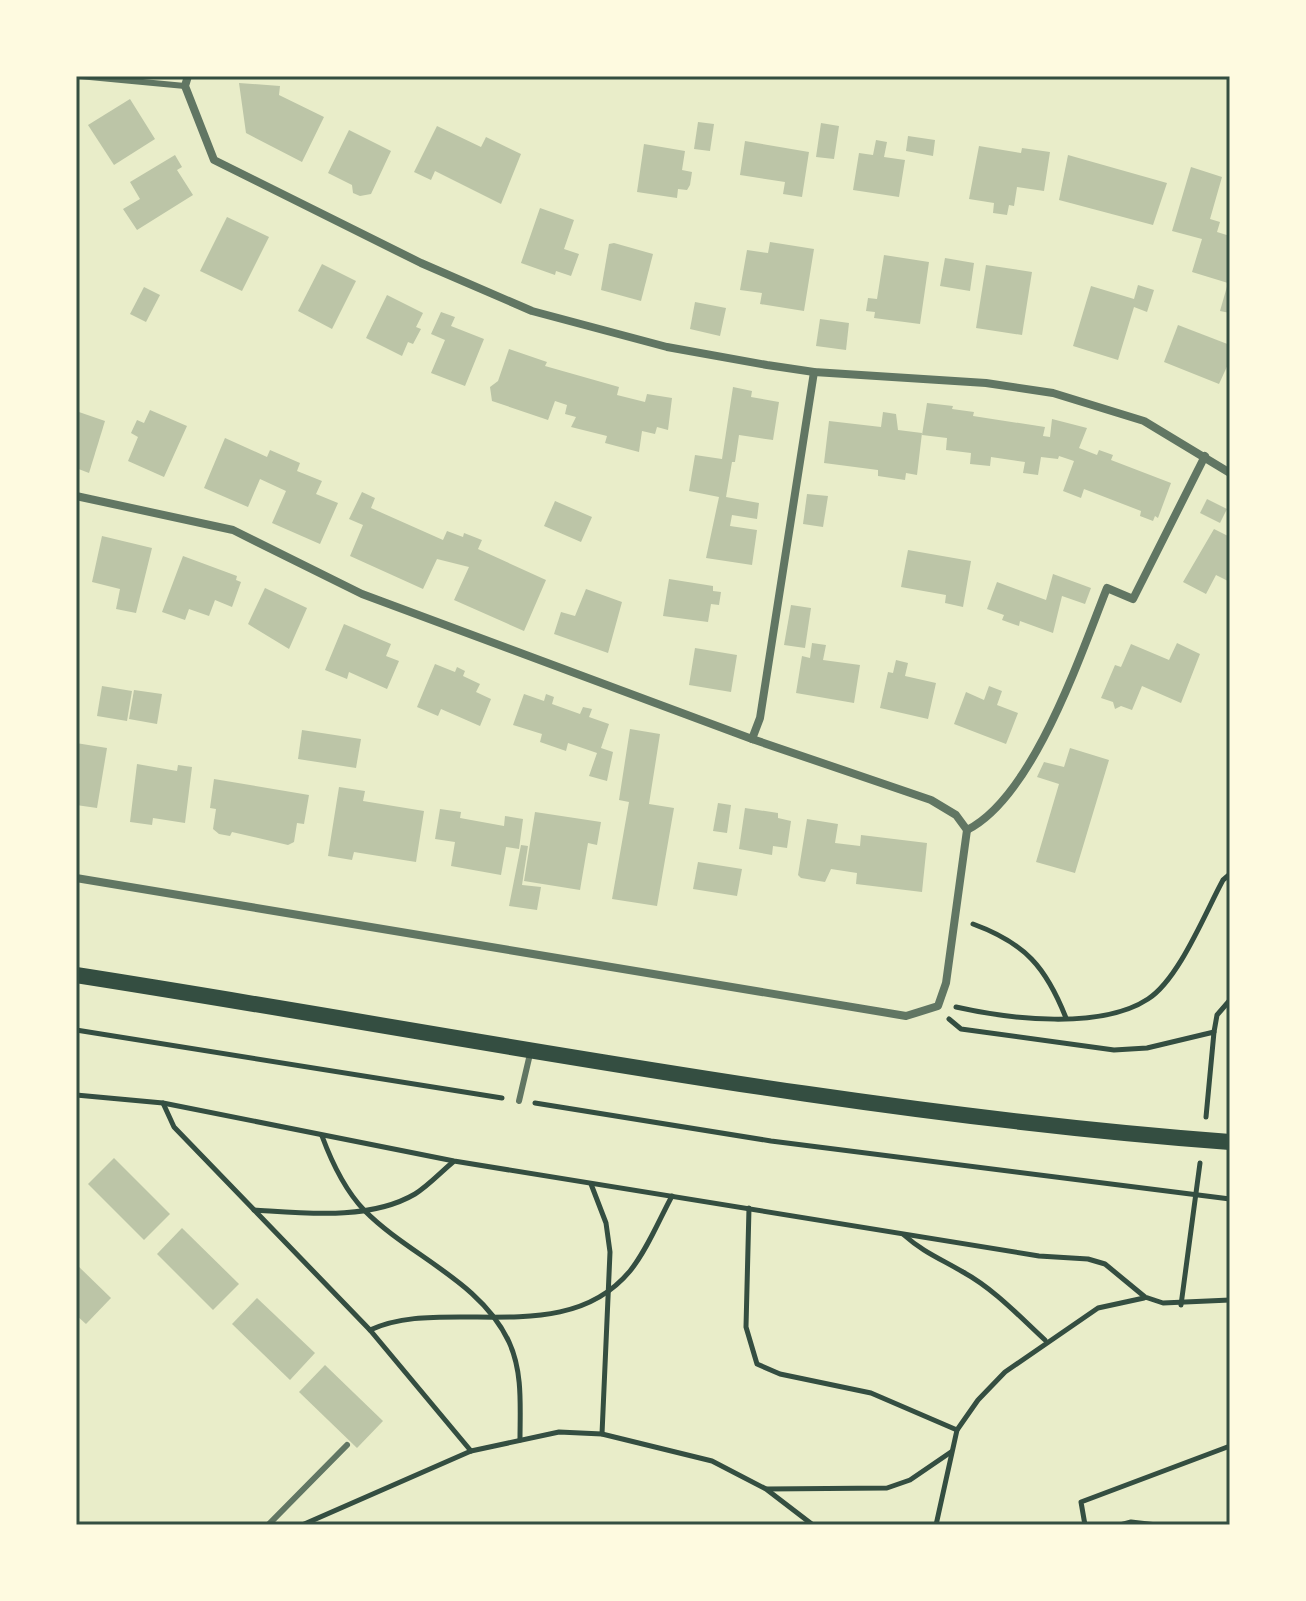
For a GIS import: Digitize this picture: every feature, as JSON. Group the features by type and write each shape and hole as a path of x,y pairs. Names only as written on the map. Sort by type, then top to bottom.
{"main road":[{"path":"76,975 760,1088 1105,1133 1230,1142"}],"street":[{"path":"186,81 214,160 495,298 654,344 814,372 986,383 1053,393 1144,421 1230,473"},
{"path":"752,739 760,718 814,372"},
{"path":"967,830 995,811 1053,724 1107,588 1133,599 1205,456"},
{"path":"76,496 233,530 362,594 752,739 931,800 956,815 967,830 946,983 938,1006 906,1016 76,878"}],"lane":[{"path":"79,76 186,81"},
{"path":"519,1101 531,1050"},
{"path":"268,1525 347,1445"}],"path":[{"path":"938,1006 1066,1018 1118,1012 1149,998 1170,976 1223,880 1230,874"},
{"path":"956,917 1006,936 1029,956 1048,974 1066,1018"},
{"path":"1215,1050 1217,1015 1230,1000"},
{"path":"938,1006 961,1029 1114,1050 1147,1048 1214,1032"},
{"path":"76,1030 771,1141 1230,1199"},
{"path":"76,1095 163,1103 454,1161 903,1235 1068,1260 1088,1259 1105,1264 1145,1297"},
{"path":"163,1103 174,1127 370,1330 471,1451"},
{"path":"322,1136 336,1171 363,1209 465,1288 493,1317 509,1342 519,1375 520,1440"},
{"path":"253,1210 332,1212 363,1209 415,1194 454,1161"},
{"path":"591,1183 606,1223 611,1290 602,1434"},
{"path":"370,1330 409,1319 546,1316 585,1306 611,1290 632,1269 672,1196"},
{"path":"749,1208 746,1327 757,1364 780,1374 871,1393 957,1430"},
{"path":"903,1235 926,1255 963,1272 997,1295 1046,1341"},
{"path":"1181,1305 1184,1276"},
{"path":"936,1525 957,1430 1005,1372 1098,1308 1145,1297 1181,1305 1230,1300"},
{"path":"302,1525 471,1451 559,1432 602,1434 712,1461 766,1489 813,1525"},
{"path":"1085,1525 1081,1502 1230,1446"},
{"path":"766,1489 887,1488 910,1480 951,1452"},
{"path":"1120,1525 1149,1522 1157,1525"}],"building":[{"path":"239,83 280,86 279,95 324,117 302,162 246,133"},
{"path":"130,99 155,139 114,165 88,125"},
{"path":"698,122 714,124 710,151 694,149"},
{"path":"821,123 839,126 834,159 816,157"},
{"path":"437,126 481,147 486,137 521,154 501,204 435,171 431,180 414,172"},
{"path":"349,130 391,151 371,194 360,196 353,193 352,185 328,173"},
{"path":"908,136 935,140 933,156 906,151"},
{"path":"876,140 887,142 884,157 905,160 899,197 853,190 859,153 873,155"},
{"path":"745,141 809,152 802,197 783,194 785,182 740,175"},
{"path":"644,144 685,151 682,170 692,172 690,185 687,190 678,189 677,198 637,192"},
{"path":"979,146 1021,153 1022,148 1050,152 1044,191 1017,187 1014,206 1009,205 1007,215 993,213 994,203 969,199"},
{"path":"175,155 182,167 177,170 193,195 137,230 123,209 140,199 130,182"},
{"path":"1068,155 1167,183 1153,225 1059,200"},
{"path":"1191,167 1222,177 1210,219 1220,222 1217,232 1230,236 1230,313 1220,311 1228,283 1192,272 1202,239 1172,231"},
{"path":"540,208 574,220 564,249 579,254 571,276 556,271 555,275 521,263"},
{"path":"227,217 269,237 242,291 200,271"},
{"path":"770,242 814,249 804,311 760,304 762,293 740,290 747,250 768,253"},
{"path":"609,244 653,254 641,301 601,290"},
{"path":"884,255 929,262 920,324 874,318 875,312 866,311 868,298 877,299"},
{"path":"945,258 974,263 970,291 940,286"},
{"path":"322,264 356,281 332,329 298,311"},
{"path":"986,265 1032,272 1022,335 976,328"},
{"path":"1138,285 1154,290 1147,312 1134,307 1118,360 1073,346 1091,286 1134,299"},
{"path":"144,287 160,295 146,322 130,314"},
{"path":"387,295 423,313 416,327 421,329 413,344 408,342 402,356 366,338"},
{"path":"695,302 726,308 720,336 690,329"},
{"path":"441,312 455,317 451,326 484,339 465,386 431,373 445,340 431,334"},
{"path":"820,319 849,323 846,350 816,346"},
{"path":"1178,325 1230,345 1230,360 1219,384 1164,362"},
{"path":"509,349 547,362 545,366 619,387 617,395 645,402 647,394 672,398 668,430 657,427 655,434 642,431 639,452 605,443 607,436 571,427 576,417 565,414 567,405 555,401 548,420 492,401 490,387 498,381"},
{"path":"733,387 752,391 751,397 779,402 773,440 739,435 726,497 759,503 757,519 732,515 730,526 757,530 752,565 706,558 719,497 689,491 695,455 722,459"},
{"path":"927,403 953,406 952,409 974,412 973,416 1045,427 1043,436 1050,437 1052,419 1087,428 1079,448 1097,455 1099,450 1113,455 1111,460 1171,483 1158,518 1155,516 1153,521 1140,516 1141,511 1084,489 1081,498 1063,491 1074,461 1059,456 1058,459 1041,457 1038,475 1023,473 1025,462 991,457 990,466 970,464 971,453 946,450 947,438 922,435"},
{"path":"150,410 187,426 164,477 128,461 138,437 131,433 137,420 144,423"},
{"path":"76,411 105,421 89,473 76,468"},
{"path":"883,412 896,414 898,430 922,433 917,475 906,473 905,480 878,476 878,470 824,463 829,421 881,427"},
{"path":"225,438 267,457 270,450 300,463 297,471 322,481 316,494 338,503 320,544 272,523 286,491 260,479 248,507 204,488"},
{"path":"362,492 375,498 371,508 443,540 447,531 482,540 478,549 546,580 524,631 454,600 469,567 437,559 423,589 350,556 363,525 349,519"},
{"path":"807,494 828,496 823,527 803,524"},
{"path":"1207,499 1227,509 1220,523 1200,513"},
{"path":"555,501 592,517 581,542 544,526"},
{"path":"1214,529 1230,537 1230,582 1216,575 1206,594 1183,582"},
{"path":"102,536 152,548 136,613 116,609 120,589 92,582"},
{"path":"908,550 971,561 963,607 945,603 946,595 901,587"},
{"path":"183,556 237,576 236,580 241,582 232,607 215,600 209,616 189,609 185,620 162,612"},
{"path":"1053,574 1091,588 1085,604 1062,596 1053,633 1020,621 1019,626 1002,620 1004,615 987,609 997,582 1046,600"},
{"path":"669,579 713,586 713,591 721,592 719,605 711,604 708,622 663,616"},
{"path":"265,588 307,608 289,649 248,624"},
{"path":"586,589 622,602 608,653 554,634 561,612 575,616"},
{"path":"791,605 811,608 805,648 784,645"},
{"path":"344,624 391,644 386,656 399,661 387,689 349,672 347,679 325,670"},
{"path":"812,643 826,645 823,660 860,665 854,703 796,693 802,656 810,658"},
{"path":"1177,643 1200,654 1181,703 1142,686 1132,710 1121,706 1115,709 1113,702 1101,698 1115,665 1121,667 1131,644 1169,660"},
{"path":"695,648 737,655 731,692 689,685"},
{"path":"896,660 908,663 905,676 936,683 928,719 880,708 888,672 893,673"},
{"path":"435,664 455,672 457,667 465,671 463,676 480,684 476,692 491,699 480,726 441,709 438,716 417,707"},
{"path":"102,686 132,691 127,721 97,716"},
{"path":"989,686 1002,691 997,705 1018,713 1006,744 954,724 966,692 984,700"},
{"path":"134,690 162,694 157,724 129,719"},
{"path":"524,694 544,701 546,694 554,697 552,704 580,714 583,707 592,709 589,717 609,724 601,748 613,752 607,781 589,776 597,753 568,743 566,751 540,742 542,734 513,725"},
{"path":"630,729 660,734 649,804 674,808 657,906 612,899 629,802 619,800"},
{"path":"302,730 361,739 356,768 298,759"},
{"path":"76,743 107,748 97,808 76,805"},
{"path":"1070,748 1109,760 1075,873 1036,862 1059,784 1037,777 1044,762 1064,767"},
{"path":"137,764 177,771 178,765 192,767 185,823 153,818 152,825 130,822"},
{"path":"214,779 309,795 304,824 297,823 294,842 288,845 232,832 230,836 219,834 213,829 216,809 210,808"},
{"path":"339,787 365,791 363,801 424,811 416,862 354,852 352,860 328,856"},
{"path":"718,803 731,805 727,833 713,831"},
{"path":"745,808 778,813 778,818 791,821 787,848 773,846 772,855 739,849"},
{"path":"440,809 461,812 460,818 504,826 505,816 523,819 519,849 506,847 501,875 451,866 455,842 435,839"},
{"path":"535,812 601,822 597,845 588,843 580,890 524,881"},
{"path":"807,819 838,824 835,843 860,846 861,835 927,843 922,892 856,884 857,873 831,869 825,882 801,878 798,875"},
{"path":"521,845 528,846 522,885 541,887 537,910 509,906"},
{"path":"698,862 742,869 737,896 693,889"},
{"path":"114,1158 170,1214 144,1240 88,1184"},
{"path":"182,1228 239,1284 213,1310 157,1254"},
{"path":"76,1264 111,1298 86,1324 76,1315"},
{"path":"257,1298 315,1353 290,1380 232,1324"},
{"path":"325,1365 383,1421 357,1448 299,1392"}]}
